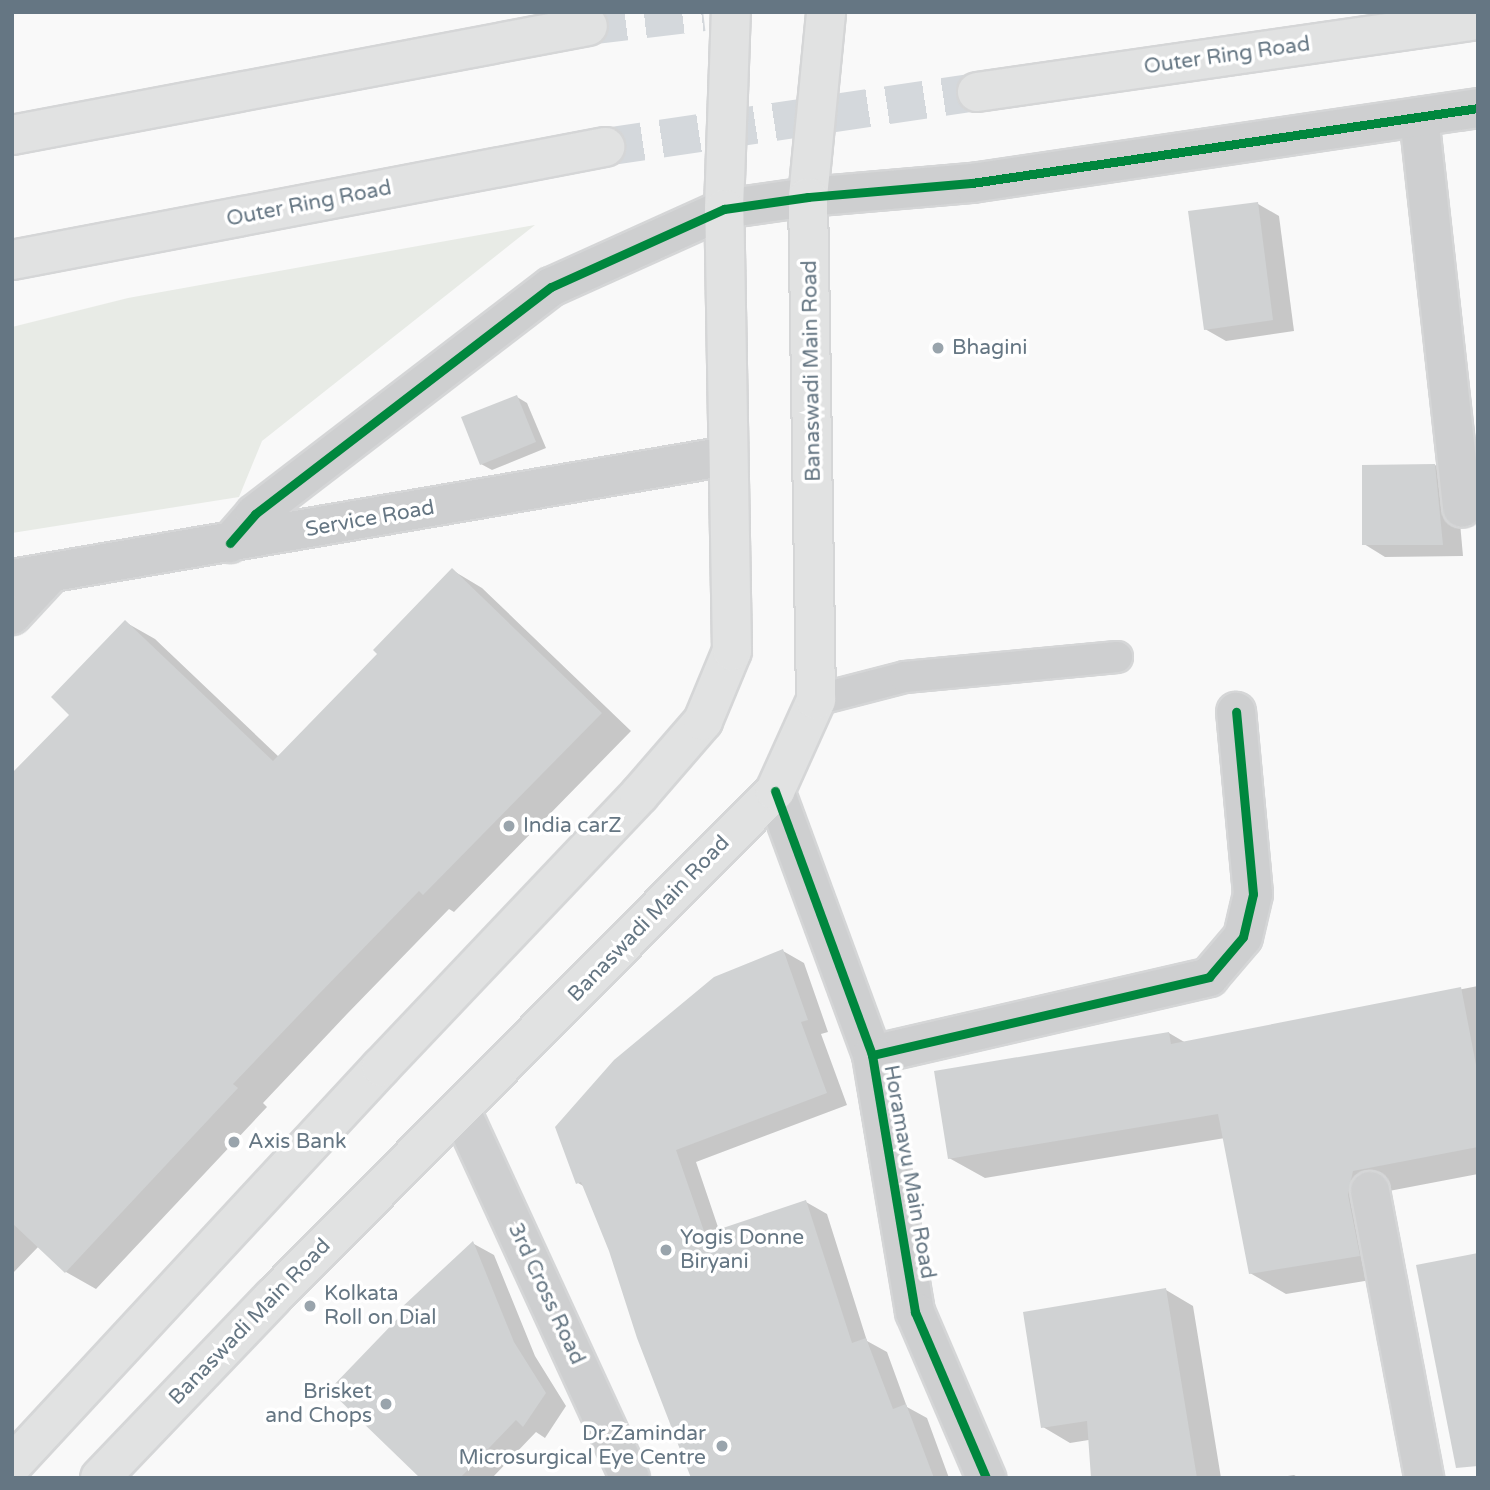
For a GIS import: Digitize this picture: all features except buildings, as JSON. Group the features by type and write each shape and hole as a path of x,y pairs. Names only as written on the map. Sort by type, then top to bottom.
{"main road":[{"path":"12,1465 381,1067 639,795 703,721 732,652 724,209 731,12"},
{"path":"808,197 826,12"},
{"name":"Outer Ring Road","path":"976,92 1478,20"},
{"path":"12,135 588,26"},
{"name":"Outer Ring Road","path":"12,260 606,147"},
{"name":"Banaswadi Main Road","path":"100,1478 273,1297 461,1111 775,791 816,700 808,197"}],"street":[{"path":"230,544 255,514 551,287 724,209 808,197 972,183 1478,108"},
{"path":"1419,117 1462,508"},
{"name":"Service Road","path":"12,579 230,544 727,456"},
{"path":"12,615 50,574"},
{"path":"872,1055 1209,977 1242,937 1253,894 1236,712"},
{"name":"Horamavu Main Road","path":"775,791 872,1055 915,1312 986,1478"},
{"name":"3rd Cross Road","path":"461,1111 630,1478"},
{"path":"1370,1191 1424,1478"}],"lane":[{"path":"816,700 905,677 1117,657"}],"shaded area":[{"path":"535,225 262,441 239,497 12,533 12,327 128,298"}],"tunnel":[{"path":"588,26 703,12"},
{"path":"605,147 977,92"}],"cycle path":[{"path":"230,543 255,514 551,287 724,209 808,197 972,183 1478,108"},
{"path":"872,1055 1209,977 1243,937 1253,894 1236,712"},
{"path":"775,791 872,1055 915,1312 986,1478"}],"place":[{"name":"Bhagini","path":"938,348"},
{"name":"India carZ","path":"509,826"},
{"name":"Axis Bank","path":"234,1142"},
{"name":"Yogis Donne Biryani","path":"666,1250"},
{"name":"Kolkata Roll on Dial","path":"310,1306"},
{"name":"Brisket and Chops","path":"386,1404"},
{"name":"Dr.Zamindar Microsurgical Eye Centre","path":"722,1446"}]}
